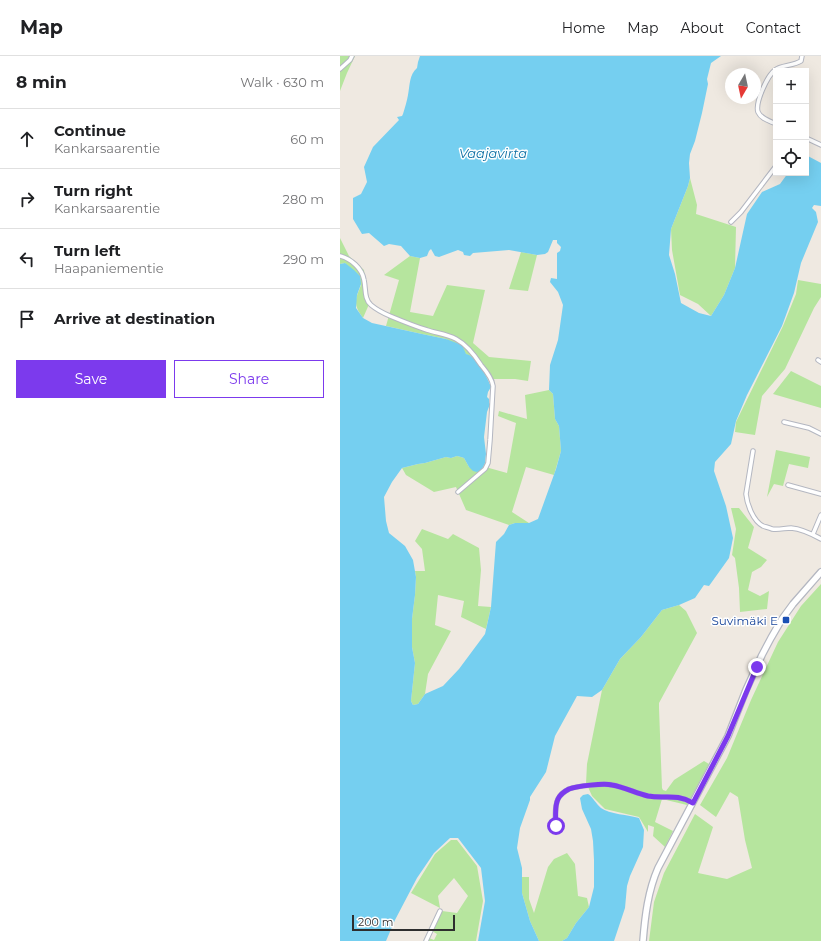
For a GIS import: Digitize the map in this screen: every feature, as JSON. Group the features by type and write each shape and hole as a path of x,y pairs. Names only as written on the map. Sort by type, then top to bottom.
{"street":[{"path":"340,69 350,60 352,56"},
{"path":"773,123 765,119 760,114 757,105 766,81 776,69 796,64 801,61 802,56"},
{"path":"809,139 821,145"},
{"path":"731,222 741,212 773,170"},
{"path":"340,256 348,258 360,269 364,280 365,293 368,302 372,306 401,321 456,339 474,353 491,379 493,386 488,463 485,469 458,492"},
{"path":"784,422 809,428 821,434"},
{"path":"753,451 746,494 749,507 758,522 763,526 772,529 791,528 801,530 813,534 821,539"},
{"path":"788,485 821,494"},
{"path":"813,534 821,515"},
{"path":"642,941 648,898 654,876 728,736 749,684 771,638 793,604 821,572"},
{"path":"556,826 556,807 558,798 569,789 601,784 613,785 648,796 678,797 693,803"},
{"path":"426,941 440,911"}],"green space":[{"path":"340,56 355,56 340,91"},
{"path":"690,178 697,205 696,214 736,227 735,268 724,295 711,316 698,304 680,295 672,250 671,229"},
{"path":"340,238 349,256 364,270 367,293 370,302 363,318 356,305 357,295 361,285 345,263 340,264"},
{"path":"521,252 537,255 528,291 509,289"},
{"path":"410,256 420,258 410,312 433,316 447,285 485,290 473,343 489,357 531,361 528,381 515,379 488,379 473,358 446,339 386,326 399,280 384,275"},
{"path":"798,280 821,284 821,297 814,308 785,369 762,396 755,435 735,432 736,422 783,326 796,294"},
{"path":"791,371 821,386 821,408 773,394"},
{"path":"549,390 553,394 555,419 559,426 561,451 554,475 526,467 512,512 529,523 515,523 509,525 466,510 456,487 434,492 406,475 402,468 446,457 451,458 457,456 464,458 469,467 482,469 485,463 489,468 507,473 516,423 498,416 499,411 527,419 525,395"},
{"path":"776,450 810,457 808,468 789,464 783,486 774,484 767,497"},
{"path":"731,508 739,508 754,527 748,548 767,560 761,567 752,572 748,590 760,596 769,591 767,609 740,612 739,588 735,558 732,555 736,529"},
{"path":"422,529 448,539 453,534 479,548 481,570 478,606 491,607 486,629 461,617 464,601 438,595 435,625 451,631 428,674 425,694 418,704 413,705 411,701 415,663 412,647 412,619 415,595 415,571 425,571 422,549 415,541"},
{"path":"821,584 821,941 649,941 654,902 664,873 695,814 713,827 698,873 727,879 752,868 745,840 738,797 730,792 716,817 700,805 727,758 751,700 778,642 801,606"},
{"path":"679,605 686,611 697,633 659,703 663,790 666,791 674,780 704,761 709,764 687,805 662,799 659,796 647,794 613,783 586,784 587,764 602,690 620,659 641,637 662,610"},
{"path":"601,785 622,788 632,793 662,799 655,822 673,831 665,847 653,836 654,827 648,825 648,832 639,817 605,809 592,796 588,787"},
{"path":"451,840 457,840 477,866 483,901 476,941 427,941 429,938 434,940 437,934 432,931 442,911 457,913 468,896 454,878 438,896 440,908 411,893 435,854"},
{"path":"567,853 575,864 578,896 587,898 589,907 576,923 567,938 562,941 539,941 530,921 522,893 522,877 529,877 529,899 534,913 548,867 554,859"}],"water":[{"name":"Vaajavirta","path":"420,56 721,56 711,63 702,113 690,154 690,178 671,229 669,255 675,274 681,303 699,313 711,316 724,295 735,268 747,214 762,192 780,184 786,176 809,176 809,157 821,163 821,206 814,205 812,208 816,212 818,222 801,263 794,293 782,326 747,395 736,421 731,444 715,462 714,471 726,506 733,538 729,558 709,586 704,585 695,598 662,610 641,637 620,659 602,690 592,697 577,696 555,736 546,772 530,797 520,828 517,848 522,868 522,893 530,921 539,941 478,941 485,901 481,868 458,838 450,838 434,853 417,878 386,941 340,941 340,264 345,263 360,276 361,284 357,295 356,308 363,318 372,323 446,339 462,345 466,354 478,363 491,387 487,397 490,404 487,412 484,437 486,454 485,463 482,469 477,472 473,471 464,458 457,456 451,458 446,457 402,468 384,497 386,521 389,533 405,546 413,560 416,577 412,619 412,647 415,663 411,701 413,705 418,704 425,694 443,686 459,669 485,634 491,607 496,542 504,534 509,525 515,523 529,523 538,519 561,451 559,426 555,419 553,394 549,390 550,365 558,340 563,305 558,292 550,282 551,278 557,279 557,253 560,251 561,247 557,243 557,240 553,240 548,252 545,254 537,255 509,250 473,253 470,256 464,255 463,252 458,250 439,257 435,256 431,249 427,256 420,258 410,256 401,246 389,244 384,246 369,233 362,234 353,219 353,198 361,194 367,182 364,167 373,147 399,120 397,117 402,116 407,100 411,77 417,68"},
{"path":"588,794 601,808 605,810 639,818 644,830 643,847 630,876 627,886 625,908 614,941 562,941 567,938 576,923 589,907 594,887 593,841 591,829 582,809 580,798 583,795"}],"place":[{"name":"Suvimäki E","path":"786,620"}],"route":[{"path":"556,826 557,800 561,794 569,789 601,784 613,785 648,796 678,797 693,803 728,736 746,690 757,667"}]}
